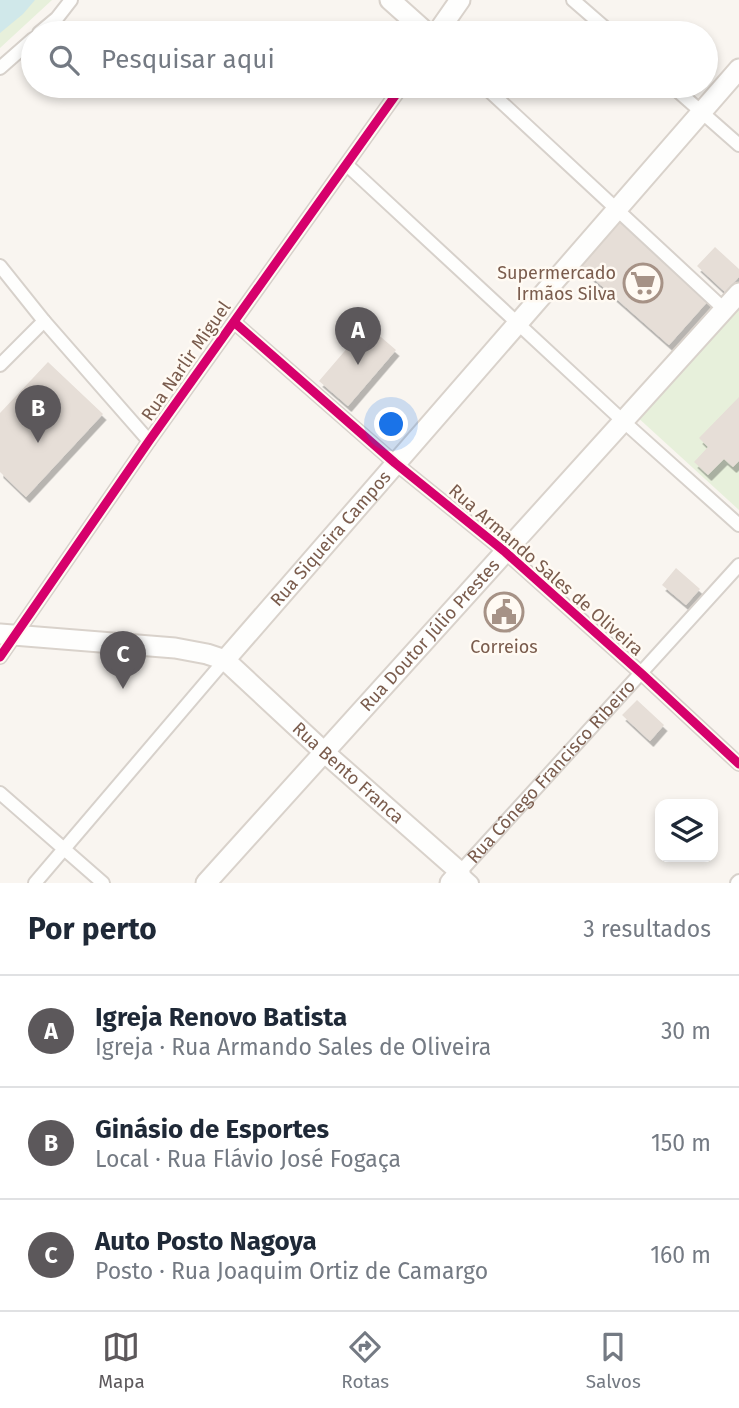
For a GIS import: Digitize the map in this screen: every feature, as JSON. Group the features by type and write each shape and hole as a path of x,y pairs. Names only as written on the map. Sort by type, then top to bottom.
{"main road":[{"path":"390,0 414,21"},
{"path":"445,21 460,0"},
{"name":"Rua Siqueira Campos","path":"718,95 739,69"},
{"name":"Rua Siqueira Campos","path":"225,660 715,98"},
{"name":"Rua Doutor Júlio Prestes","path":"206,883 739,293"},
{"path":"8,634 175,648 225,660"},
{"name":"Rua Bento Franca","path":"225,660 461,879"}],"street":[{"path":"53,21 71,0"},
{"path":"573,0 597,21"},
{"path":"0,68 21,50"},
{"name":"Rua Narlir Miguel","path":"0,657 8,634 394,98"},
{"path":"497,98 724,309"},
{"path":"686,98 739,145"},
{"path":"347,165 739,525"},
{"path":"0,266 44,321 149,441"},
{"path":"0,365 44,321"},
{"name":"Rua Armando Sales de Oliveira","path":"234,321 395,463 504,551 739,764"},
{"name":"Rua Cônego Francisco Ribeiro","path":"461,879 739,565"},
{"name":"Rua Siqueira Campos","path":"35,883 225,660"},
{"path":"0,793 103,883"}],"green space":[{"path":"0,0 52,0 29,21 21,21 21,29 0,48"},
{"path":"739,298 739,510 635,415"}],"water":[{"path":"0,0 35,0 0,33"}],"building":[{"name":"Supermercado Irmãos Silva","path":"618,220 709,300 669,345 578,265"},
{"path":"715,247 739,269 739,277 725,292 697,266"},
{"path":"367,325 396,350 348,406 319,381"},
{"path":"48,362 103,414 26,497 0,472 0,413"},
{"path":"739,397 739,461 733,467 724,459 708,475 694,462 708,447 699,438"},
{"path":"676,568 700,589 686,605 662,585"},
{"name":"Correios","path":"502,596 519,611 506,627 488,612"},
{"path":"637,700 664,725 650,741 622,715"}],"cycle path":[{"path":"0,657 149,441 393,98"},
{"path":"234,322 395,463 504,551 739,764"}],"place":[{"name":"Supermercado Irmãos Silva","path":"643,283"},
{"name":"Igreja Renovo Batista","path":"358,365"},
{"name":"Ginásio de Esportes","path":"38,443"},
{"name":"Correios","path":"504,612"},
{"name":"Auto Posto Nagoya","path":"123,689"}]}
